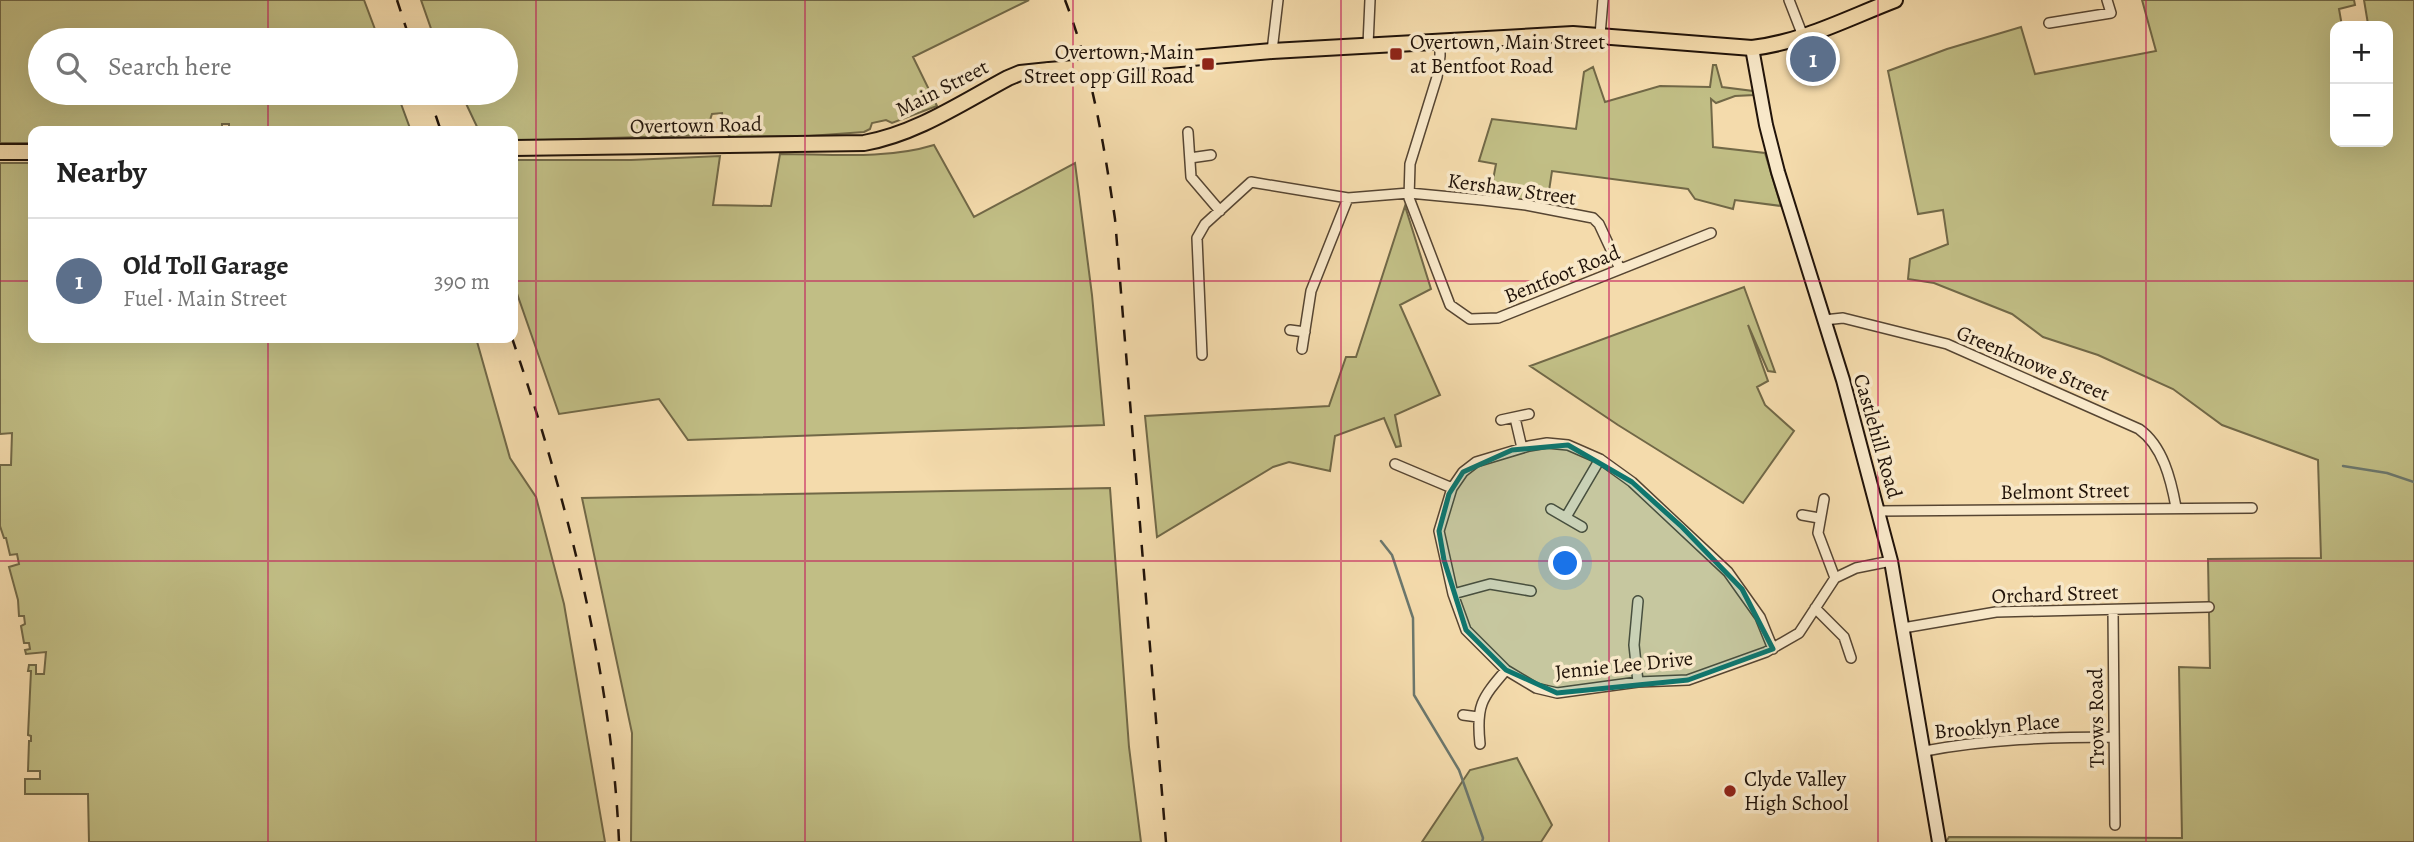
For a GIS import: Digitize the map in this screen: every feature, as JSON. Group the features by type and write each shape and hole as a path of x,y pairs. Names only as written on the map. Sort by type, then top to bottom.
{"main road":[{"name":"Main Street","path":"880,140 923,123 1020,73 1272,51 1573,34 1752,48 1778,45 1895,0"},
{"name":"Castlehill Road","path":"1752,48 1769,136 1879,511 1891,561 1939,842"},
{"name":"Overtown Road","path":"518,148 737,146 864,143 880,140"},
{"path":"0,152 28,152"}],"street":[{"path":"1272,51 1278,0"},
{"path":"1368,45 1370,0"},
{"path":"1600,35 1603,0"},
{"path":"1790,0 1804,36"},
{"path":"2049,23 2111,13 2107,0"},
{"name":"Bentfoot Road","path":"1440,40 1437,77 1410,164 1409,198 1450,304 1469,319 1498,318 1711,233"},
{"path":"1188,132 1191,177 1220,211"},
{"path":"1190,158 1211,155"},
{"path":"1202,355 1197,238 1205,224 1251,182 1348,198 1409,193"},
{"name":"Kershaw Street","path":"1409,193 1526,205 1593,218 1599,224 1620,270"},
{"path":"1302,349 1311,291 1348,198"},
{"name":"Greenknowe Street","path":"1824,320 1843,318 1947,344 2139,429 2147,435 2171,477 2176,507"},
{"path":"1290,330 1305,332"},
{"path":"1501,419 1529,414"},
{"path":"1515,418 1522,448"},
{"name":"Jennie Lee Drive","path":"1773,649 1760,617 1728,572 1632,482 1600,459 1568,445 1547,443 1476,462 1463,472 1452,488 1439,531 1453,594 1466,630 1506,670 1536,688 1557,693 1638,682 1688,680 1773,649 1799,634 1835,578"},
{"path":"1566,517 1600,459"},
{"path":"1395,464 1452,488"},
{"path":"1825,499 1818,533 1820,545 1835,578 1856,568 1891,561"},
{"name":"Belmont Street","path":"1879,511 2252,508"},
{"path":"1550,509 1583,527"},
{"path":"1802,514 1819,518"},
{"path":"1453,594 1490,584 1531,591"},
{"path":"1638,601 1634,645 1638,682"},
{"name":"Orchard Street","path":"1903,628 1996,612 2209,607"},
{"path":"1815,608 1844,637 1851,658"},
{"name":"Trows Road","path":"2113,610 2115,825"},
{"path":"1480,744 1478,717 1484,695 1506,670"},
{"path":"1463,715 1478,717"},
{"name":"Brooklyn Place","path":"1924,751 2010,739 2114,737"}],"highlighted area":[{"path":"1568,445 1632,482 1682,527 1742,589 1773,649 1688,680 1557,693 1506,670 1466,630 1444,560 1439,531 1449,494 1463,472 1512,450"}],"shaded area":[{"path":"0,0 364,0 374,28 28,28 28,105 401,105 409,126 28,126 28,143 0,143"},
{"path":"421,0 1029,0 913,57 937,106 892,123 886,120 872,123 870,129 864,132 809,136 730,137 723,126 722,113 712,114 705,135 518,141 518,126 477,126 467,105 518,105 518,28 431,28"},
{"path":"2142,0 2354,0 2355,5 2339,9 2341,21 2330,21 2330,147 2393,147 2393,21 2368,21 2364,0 2414,0 2414,842 1946,842 1949,837 2182,838 2179,667 2210,668 2208,559 2321,558 2318,460 2222,425 2173,389 2098,355 2043,337 2012,314 1934,283 1908,279 1910,259 1948,244 1943,210 1918,214 1888,71 1947,49 2021,27 2035,74 2156,51"},
{"path":"1713,65 1716,65 1722,87 1753,91 1754,95 1735,96 1716,103 1711,99 1713,147 1765,153 1781,206 1735,200 1733,209 1695,199 1688,189 1552,171 1547,204 1490,196 1496,164 1479,161 1492,119 1576,129 1584,72 1593,67 1605,102 1660,86 1710,87"},
{"path":"934,145 974,217 1075,163 1092,295 1104,425 688,440 659,399 559,414 518,296 518,160 631,160 720,156 713,205 771,206 780,154 877,154"},
{"path":"0,163 28,163 28,343 477,343 510,458 536,497 564,604 605,842 89,842 88,794 25,794 25,779 40,779 40,771 28,771 31,671 28,671 29,665 36,665 36,674 44,674 46,652 26,654 25,650 30,649 29,643 24,643 21,626 25,624 24,616 19,616 18,600 9,567 19,564 17,554 10,555 0,526 0,465 11,465 12,433 0,434"},
{"path":"1405,206 1431,289 1400,305 1440,395 1395,415 1401,446 1396,447 1384,418 1335,436 1330,471 1289,462 1273,467 1157,537 1145,416 1329,406 1346,357 1356,357"},
{"path":"1744,287 1775,372 1768,371 1748,325 1768,381 1757,387 1765,405 1794,431 1743,503 1530,366"},
{"path":"1110,488 1129,747 1141,842 631,842 632,733 582,498"},
{"path":"1517,758 1552,825 1541,842 1422,842 1470,770"}],"waterway":[{"path":"2343,466 2387,473 2414,482"},
{"path":"1381,541 1392,555 1413,618 1414,695 1459,770 1483,838 1482,842"}],"railway":[{"path":"397,0 406,28"},
{"path":"1065,0 1090,81 1115,219 1166,842"},
{"path":"432,105 439,126"},
{"path":"514,343 551,460 583,586 607,715 619,842"}],"place":[{"name":"Overtown, Main Street at Bentfoot Road","path":"1396,54"},
{"name":"Old Toll Garage","path":"1813,59"},
{"name":"Overtown, Main Street opp Gill Road","path":"1208,64"},
{"name":"Clyde Valley High School","path":"1730,791"}]}
